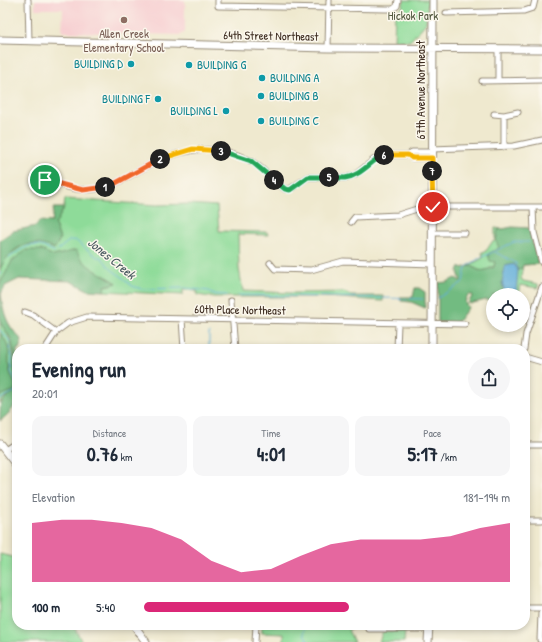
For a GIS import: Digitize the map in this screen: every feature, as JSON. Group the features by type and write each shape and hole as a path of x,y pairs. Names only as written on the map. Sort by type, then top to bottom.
{"main road":[{"name":"67th Avenue Northeast","path":"432,0 432,344"},
{"name":"64th Street Northeast","path":"0,40 432,50 542,49"},
{"path":"2,447 12,460"},
{"path":"138,630 146,642"},
{"path":"428,630 428,642"}],"street":[{"path":"28,0 29,41"},
{"path":"218,0 218,6 328,9 393,9 398,0"},
{"path":"328,0 328,48"},
{"path":"446,13 524,11 533,8 535,0"},
{"path":"498,50 498,80"},
{"path":"482,81 542,80"},
{"path":"494,114 504,116 518,112"},
{"path":"504,116 504,147"},
{"path":"45,180 83,190 101,189 114,184 164,157 200,148 214,149 241,156 263,170 285,189 290,190 308,177 345,178 355,174 376,158 384,155 408,155 412,158 432,153 504,147 542,140"},
{"path":"533,207 534,232 542,263"},
{"path":"351,222 355,217 398,215 420,208 542,207"},
{"path":"432,233 465,233"},
{"path":"270,263 275,269 304,270 311,270 336,262 432,264"},
{"path":"525,344 526,334 542,287"},
{"path":"231,300 234,344"},
{"path":"25,312 33,315 56,332 49,344"},
{"name":"60th Place Northeast","path":"56,332 68,323 87,317 398,324 465,324"},
{"path":"182,319 184,344"},
{"path":"397,344 398,324"},
{"path":"530,358 542,362"},
{"path":"2,447 12,444"},
{"path":"530,445 542,445"},
{"path":"530,520 542,520"},
{"path":"530,609 542,610 541,640"},
{"path":"255,642 256,630"}],"shaded area":[{"name":"Allen Creek Elementary School","path":"35,0 185,0 185,32 181,35 62,32 63,9 35,9"}],"green space":[{"name":"Hickok Park","path":"404,0 428,0 426,23 410,41 394,41 395,13 402,8"},
{"path":"65,199 157,205 189,204 217,206 219,231 267,232 268,235 238,234 239,269 243,291 293,293 344,292 352,296 383,296 383,301 325,297 210,297 197,295 197,291 183,290 183,295 104,291 105,286 117,283 94,271 72,255 61,254 54,256 41,250 0,284 0,269 6,257 25,244 41,243 54,249 60,239 55,225 64,208"},
{"path":"54,208 64,208 55,225 60,239 54,249 37,244 22,246 10,254 0,269 0,240 13,231 36,226 39,221 52,222"},
{"path":"512,227 529,228 538,264 523,265 522,268 518,270 514,264 502,282 503,288 486,288 486,300 469,304 469,301 473,295 468,295 465,302 468,308 457,323 438,325 438,283 447,282 455,278 461,281 458,272 459,268 472,266 477,270 482,271 494,267 495,262 490,261 488,254 499,248 496,241 498,230"},
{"path":"495,228 530,233 538,264 523,265 521,278 523,281 538,284 538,288 520,285 519,288 500,288 499,248 488,254 495,262 494,266 488,269 478,270 472,266 468,266 483,258 482,252 486,251 492,242 495,241"},
{"path":"26,250 41,250 54,256 76,250 79,256 89,266 117,283 105,286 104,291 88,290 70,281 19,279 5,286 1,294 3,308 9,324 22,340 21,344 12,344 11,339 0,322 0,284 12,261"},
{"path":"415,288 419,288 425,292 425,308 411,302 401,301 401,297 413,297"},
{"path":"0,322 12,344 12,378 9,366 9,352 7,344 0,333"},
{"path":"0,333 7,344 9,352 12,391 0,396"},
{"path":"12,391 12,394 4,398 0,403 0,396"},
{"path":"12,394 12,409 0,421 2,402"},
{"path":"0,554 12,557 12,630 76,630 82,642 0,642"},
{"path":"262,630 348,630 354,642 284,642 284,634 262,633"},
{"path":"383,631 405,631 404,642 379,642"}],"water":[{"path":"514,264 518,270 516,288 503,288 502,282 505,266"}],"waterway":[{"name":"Jones Creek","path":"9,258 26,247 36,245 55,252 69,241 75,240 97,257 101,257 112,270 132,286 142,289 185,288 209,291 212,293"},
{"path":"438,298 463,282 466,267 478,259 514,242 529,242"},
{"path":"495,252 516,263 516,266"},
{"name":"Jones Creek","path":"0,276 2,272"},
{"path":"211,294 227,295"},
{"path":"238,295 423,299"},
{"name":"Jones Creek","path":"0,330 9,340 12,357"},
{"name":"Jones Creek","path":"209,333 209,344"},
{"name":"Jones Creek","path":"12,357 12,373"},
{"name":"Jones Creek","path":"0,399 12,393"},
{"name":"Jones Creek","path":"304,630 304,634 309,642"}],"place":[{"name":"Allen Creek Elementary School","path":"124,20"},
{"name":"BUILDING D","path":"131,64"},
{"name":"BUILDING G","path":"189,65"},
{"name":"BUILDING A","path":"262,78"},
{"name":"BUILDING B","path":"261,96"},
{"name":"BUILDING F","path":"158,99"},
{"name":"BUILDING L","path":"226,111"},
{"name":"BUILDING C","path":"261,121"}],"route":[{"path":"45,180 59,185 83,190 101,189 129,177 164,157 179,152 200,148 214,149 241,156 263,170 280,186 290,190 308,177 345,178 362,170 376,158 384,155 408,155 412,158 432,158 433,207"}]}
